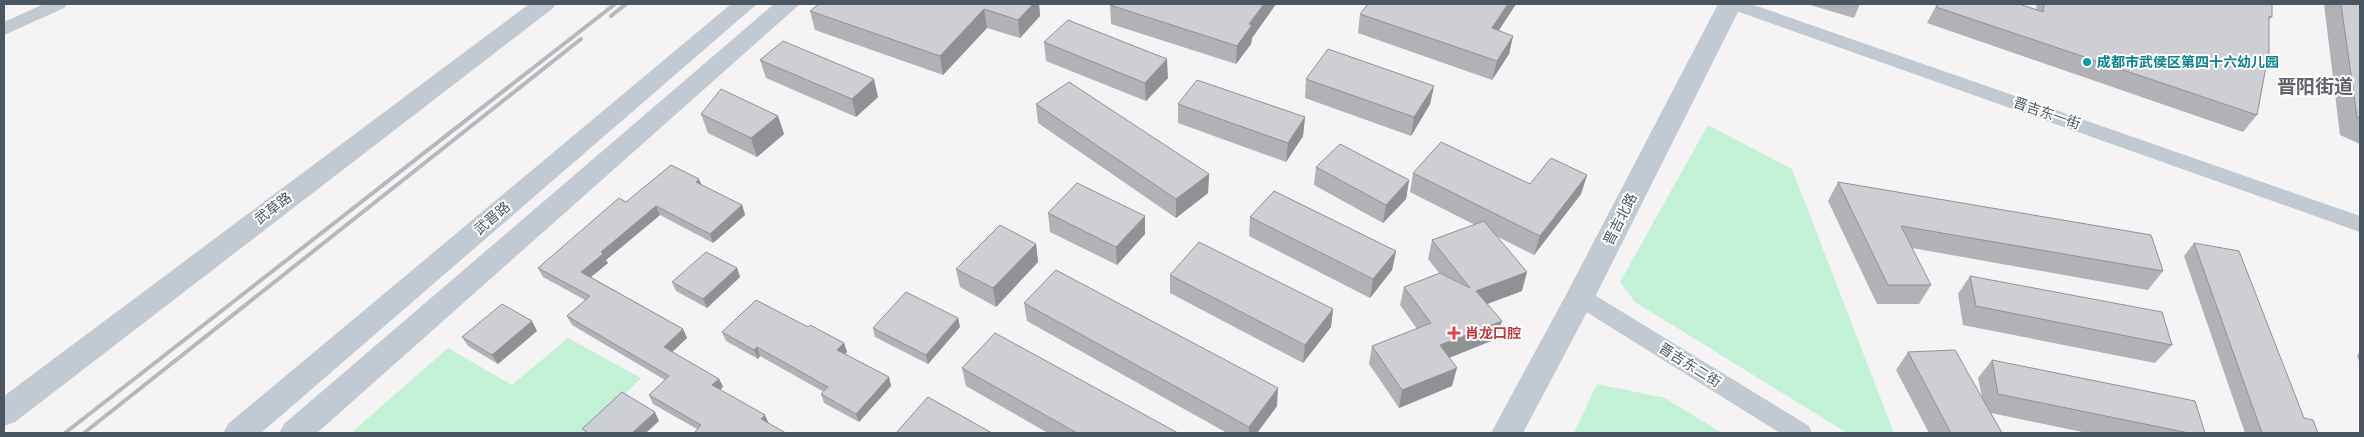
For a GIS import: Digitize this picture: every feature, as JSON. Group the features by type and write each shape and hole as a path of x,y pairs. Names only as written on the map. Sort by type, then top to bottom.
{"street":[{"path":"4,30 58,4"},
{"name":"武草路","path":"4,397 527,4"},
{"name":"武草路","path":"4,413 544,4"},
{"name":"武晋路","path":"240,433 745,4"},
{"path":"295,433 788,4"},
{"name":"晋吉东一街","path":"1732,4 2360,224"},
{"name":"晋吉北路","path":"1507,433 1732,4"},
{"name":"晋吉东二街","path":"1580,296 1800,433"}],"green space":[{"path":"1708,125 1792,169 1894,433 1847,433 1635,302 1620,282"},
{"path":"568,338 641,378 586,433 351,433 448,348 512,385"},
{"path":"1597,384 1665,398 1722,433 1574,433"}],"building":[{"path":"819,4 1033,4 1018,20 984,9 940,56 810,11"},
{"path":"1111,4 1264,4 1249,24 1252,25 1237,46"},
{"path":"1368,4 1508,4 1492,28 1513,36 1497,61 1360,14"},
{"path":"1938,4 2019,4 2043,12 2044,4 2272,4 2272,17 2269,16 2269,61 2267,61 2257,115 1936,7"},
{"path":"2341,4 2360,4 2360,118 2357,117"},
{"path":"1068,20 1167,59 1145,83 1044,42"},
{"path":"783,41 874,79 852,99 760,60"},
{"path":"1328,49 1434,86 1414,117 1306,79"},
{"path":"1197,80 1305,117 1288,143 1178,104"},
{"path":"1069,82 1209,174 1176,199 1036,104"},
{"path":"721,89 778,116 751,138 701,114"},
{"path":"1441,142 1530,184 1551,158 1587,175 1540,236 1413,173"},
{"path":"1340,144 1409,180 1386,205 1316,167"},
{"path":"671,165 699,179 696,182 742,205 710,234 656,206 601,252 603,254 581,272 683,329 664,347 719,379 712,385 765,415 761,419 786,433 694,433 701,425 649,395 669,376 567,316 590,296 538,268 619,198 626,202"},
{"path":"1838,182 2151,235 2163,271 1901,226 1931,285 1888,285"},
{"path":"1077,183 1145,216 1116,247 1048,213"},
{"path":"1274,191 1396,251 1373,279 1250,217"},
{"path":"1484,221 1527,272 1476,291 1502,321 1440,345 1457,368 1402,390 1372,346 1431,323 1404,287 1440,273 1470,288 1432,240"},
{"path":"1000,225 1036,244 993,288 956,269"},
{"path":"1199,242 1333,309 1305,345 1170,275"},
{"path":"2194,243 2239,251 2304,418 2313,420 2318,433 2262,433"},
{"path":"706,252 737,268 703,299 672,282"},
{"path":"1056,270 1278,388 1249,427 1024,303"},
{"path":"1970,276 2162,312 2172,345 1976,306"},
{"path":"906,292 958,318 926,355 873,328"},
{"path":"756,300 844,343 837,350 889,377 856,414 821,394 828,387 757,347 754,350 722,332"},
{"path":"502,304 532,321 492,355 462,337"},
{"path":"995,333 1178,433 1077,433 962,368"},
{"path":"1955,350 2002,433 1951,433 1908,352"},
{"path":"1992,360 2195,401 2205,433 2189,433 1998,394"},
{"path":"622,392 655,412 632,433 586,433 582,429"},
{"path":"928,397 992,433 896,433"}],"railway":[{"path":"65,433 615,4"},
{"path":"611,16 626,4"},
{"path":"84,433 581,39"}],"place":[{"name":"成都市武侯区第四十六幼儿园","path":"2087,62"},
{"name":"肖龙口腔","path":"1454,333"}],"district":[{"name":"晋阳街道","path":"2315,86"}]}
